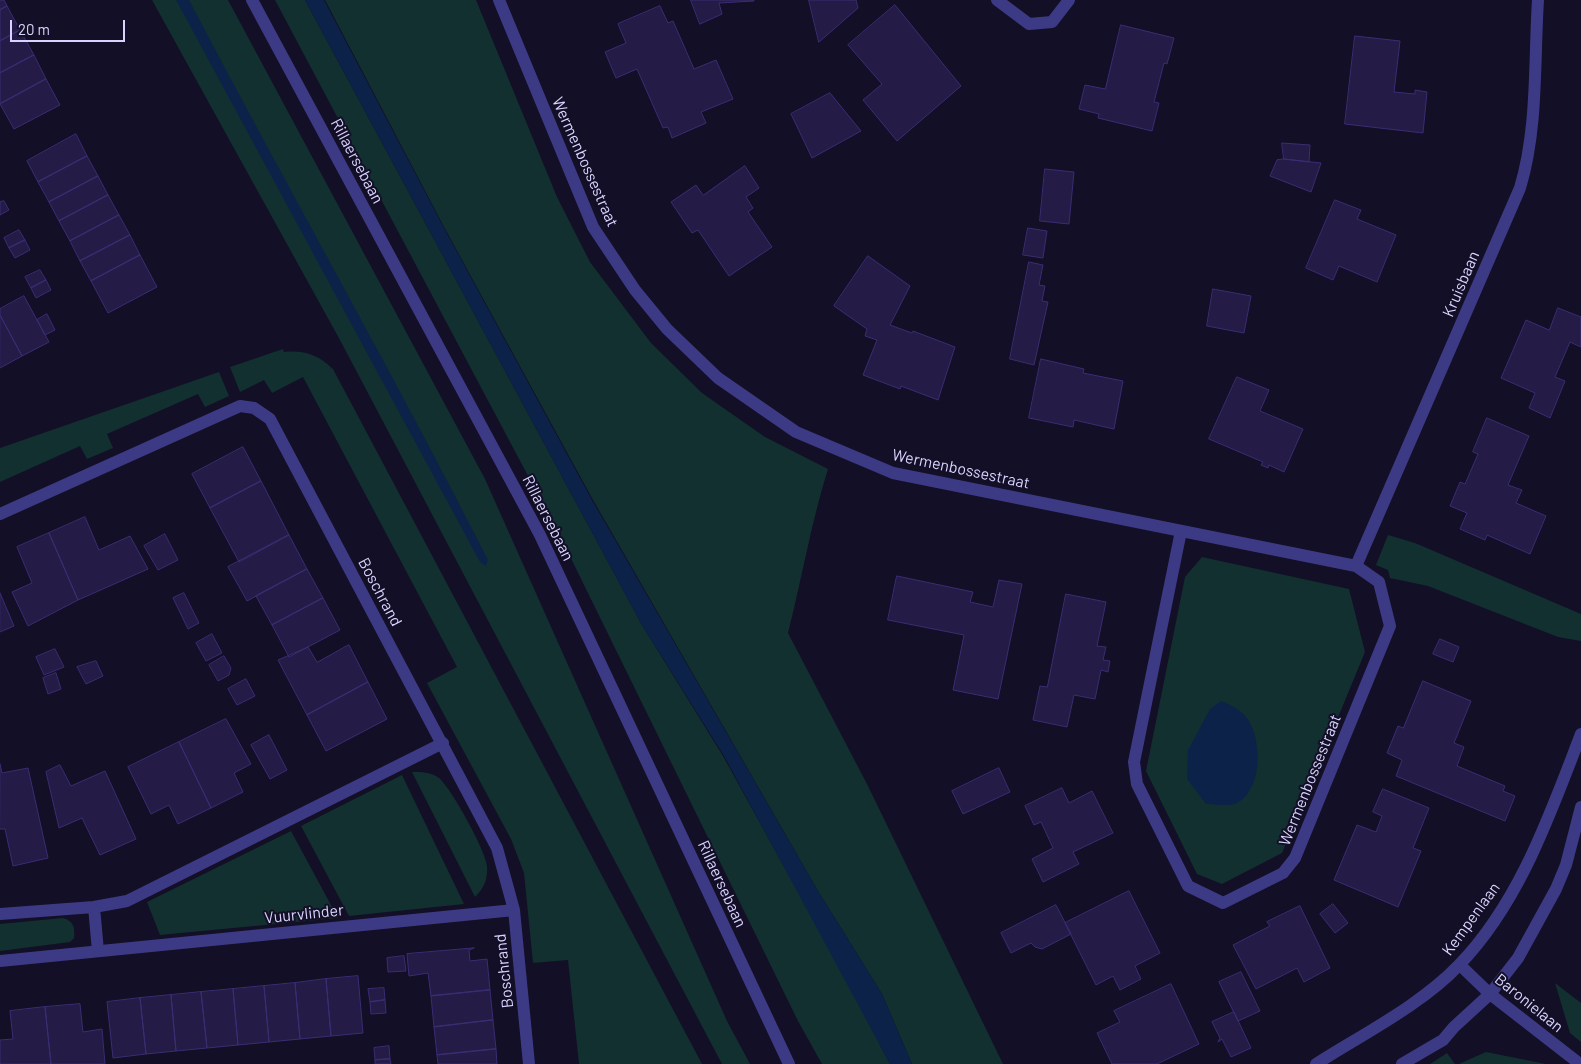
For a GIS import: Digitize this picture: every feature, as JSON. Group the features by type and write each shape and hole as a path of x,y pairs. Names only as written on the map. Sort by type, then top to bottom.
{"street":[{"name":"Rillaersebaan","path":"252,0 540,535 789,1064"},
{"name":"Wermenbossestraat","path":"499,0 594,227 635,290 667,330 718,378 796,432 893,472 1356,566 1379,582 1390,626 1295,858 1283,873 1223,903 1188,886 1137,784 1134,762 1181,532"},
{"path":"997,0 1030,24 1052,22 1069,0"},
{"name":"Kruisbaan","path":"1356,566 1520,188 1527,164 1531,138 1538,0"},
{"name":"Boschrand","path":"0,514 240,406 254,408 270,419 497,848 514,910 529,1064"},
{"name":"Kempenlaan","path":"1316,1064 1414,1002 1435,987 1460,964 1504,905 1521,874 1550,813 1581,734"},
{"path":"0,914 94,907 127,901 443,744"},
{"path":"1402,1064 1443,1040 1454,1027 1490,994 1518,958 1556,889 1566,865 1581,807"},
{"path":"94,907 98,951"},
{"name":"Vuurvlinder","path":"0,960 514,910"},
{"name":"Baronielaan","path":"1460,964 1490,994 1580,1064"}],"green space":[{"path":"152,0 228,0 485,479 727,1021 750,1064 722,1064 340,340"},
{"path":"275,0 305,0 642,625 723,756 834,957 890,1064 822,1064 798,1021 560,536"},
{"path":"325,0 476,0 557,197 590,262 651,343 702,393 765,437 828,469 788,633 867,784 1003,1064 912,1064 882,994 818,891 593,500 444,227"},
{"path":"283,349 284,352 311,354 333,369 702,1064 579,1064 568,960 533,963 524,873 511,839 427,683 457,667 303,377 272,393 264,380 240,392 230,367"},
{"path":"219,372 229,396 205,407 198,394 107,434 113,448 87,459 80,446 0,482 0,448"},
{"path":"1388,535 1415,543 1581,614 1581,641 1558,637 1428,586 1390,578 1388,570 1376,565"},
{"path":"1202,557 1349,589 1365,652 1282,853 1222,884 1197,874 1146,771 1185,577"},
{"path":"412,772 429,773 439,778 459,806 475,834 485,858 487,875 485,883 475,897"},
{"path":"402,775 464,904 349,916 301,826"},
{"path":"291,831 338,918 160,935 147,902"},
{"path":"63,918 70,921 74,928 74,938 70,942 0,951 0,924"},
{"path":"1555,983 1581,1003 1581,1042 1570,1033"},
{"path":"1486,1052 1546,1064 1459,1064"},
{"path":"1447,1053 1455,1064 1430,1064"}],"water":[{"path":"176,0 189,0 452,489 488,560 486,566 480,562"},
{"path":"305,0 324,0 444,228 592,500 818,891 882,994 912,1064 890,1064 724,756 642,625"},
{"path":"1221,701 1237,709 1249,721 1258,753 1255,777 1251,788 1245,797 1237,803 1230,805 1206,804 1187,779 1188,750 1210,709"}],"building":[{"path":"0,0 4,0 7,6 0,10"},
{"path":"691,0 754,1 719,3 722,14 700,24"},
{"path":"809,0 856,0 858,8 819,42"},
{"path":"895,5 961,86 897,141 863,100 882,84 848,45"},
{"path":"7,6 20,30 0,41 0,10"},
{"path":"660,6 668,23 673,21 694,69 716,60 733,99 701,112 706,123 672,138 668,127 663,128 637,69 616,78 605,52 626,43 618,24"},
{"path":"1121,25 1174,38 1167,64 1164,63 1154,102 1159,103 1152,131 1098,118 1099,114 1079,109 1085,85 1105,89"},
{"path":"20,30 34,55 0,73 0,41"},
{"path":"1355,36 1400,41 1394,92 1415,94 1415,90 1427,92 1423,133 1345,124"},
{"path":"34,55 46,79 0,104 0,73"},
{"path":"46,79 60,105 14,129 0,104"},
{"path":"830,93 861,131 812,158 791,114"},
{"path":"76,134 87,156 38,182 27,161"},
{"path":"1282,143 1310,145 1309,162 1284,159"},
{"path":"87,156 98,176 49,202 38,182"},
{"path":"1277,160 1321,163 1311,192 1270,176"},
{"path":"745,166 759,188 746,197 753,208 748,212 772,247 729,276 698,230 692,233 671,202 696,185 703,195"},
{"path":"1045,169 1074,172 1069,224 1040,221"},
{"path":"98,176 108,195 59,221 49,202"},
{"path":"108,195 119,215 70,241 59,221"},
{"path":"1335,200 1361,210 1357,219 1396,235 1377,282 1339,266 1333,280 1306,268"},
{"path":"4,201 9,210 0,215 0,202"},
{"path":"119,215 130,235 80,261 70,241"},
{"path":"1028,228 1047,231 1043,258 1023,255"},
{"path":"19,230 25,240 9,248 4,238"},
{"path":"130,235 140,255 91,281 80,261"},
{"path":"25,240 30,250 15,258 9,248"},
{"path":"140,255 157,287 108,313 91,281"},
{"path":"868,256 910,286 890,325 912,333 913,331 955,347 938,400 901,386 900,389 863,375 877,340 865,336 867,329 834,306"},
{"path":"1029,262 1043,265 1039,285 1045,286 1042,301 1048,302 1034,365 1010,359"},
{"path":"40,270 46,280 31,288 25,277"},
{"path":"46,280 51,290 36,298 31,288"},
{"path":"1213,289 1251,296 1244,333 1207,326"},
{"path":"24,296 49,342 22,356 0,315 0,309"},
{"path":"1558,308 1581,317 1581,347 1570,342 1555,377 1565,381 1550,418 1529,408 1535,393 1501,378 1526,320 1549,330"},
{"path":"47,314 55,330 45,335 37,320"},
{"path":"0,315 22,356 0,368"},
{"path":"1041,359 1084,369 1083,373 1123,381 1114,429 1074,420 1073,427 1029,418"},
{"path":"1237,377 1269,390 1260,411 1303,429 1284,472 1269,465 1268,468 1261,465 1263,462 1209,439"},
{"path":"1487,418 1529,436 1508,485 1522,490 1516,503 1546,516 1530,554 1487,535 1485,540 1460,529 1467,513 1450,506 1460,482 1465,484 1478,454 1473,452"},
{"path":"243,447 261,481 210,508 192,474"},
{"path":"261,481 289,535 239,562 210,508"},
{"path":"85,517 99,550 130,536 148,569 78,600 49,533"},
{"path":"49,533 78,600 28,626 12,592 32,583 17,547"},
{"path":"165,534 178,560 158,570 144,546"},
{"path":"289,535 307,569 247,601 228,567"},
{"path":"307,569 323,598 272,625 256,596"},
{"path":"897,576 973,592 970,602 993,607 999,580 1022,584 998,699 953,690 964,635 888,620"},
{"path":"0,593 14,626 0,632"},
{"path":"184,593 199,623 188,629 173,598"},
{"path":"1066,594 1106,602 1097,646 1106,647 1103,660 1110,661 1108,672 1101,670 1095,699 1074,695 1067,727 1033,720 1040,686 1047,687"},
{"path":"323,598 340,630 289,657 272,625"},
{"path":"212,634 222,653 206,661 196,643"},
{"path":"1440,639 1459,647 1453,662 1433,654"},
{"path":"349,645 368,682 307,715 278,660 308,647 317,662"},
{"path":"55,649 64,667 44,675 36,657"},
{"path":"224,656 231,668 229,675 218,681 209,665"},
{"path":"96,661 103,676 86,684 77,667"},
{"path":"56,673 61,689 48,694 43,678"},
{"path":"246,679 255,696 237,705 228,689"},
{"path":"1423,681 1471,701 1454,743 1464,747 1457,766 1505,786 1503,791 1515,796 1505,821 1396,776 1402,760 1387,753 1398,726 1403,728"},
{"path":"368,682 387,719 326,751 307,715"},
{"path":"226,719 251,764 234,773 243,792 211,808 179,742"},
{"path":"269,735 287,770 270,779 251,745"},
{"path":"179,742 211,808 178,824 169,805 151,814 128,767"},
{"path":"0,764 2,773 28,768 48,858 13,866 5,829 0,829"},
{"path":"60,765 71,786 105,771 136,839 100,855 82,818 59,828 46,772"},
{"path":"999,768 1010,792 963,814 952,791"},
{"path":"1062,788 1069,803 1092,791 1113,833 1073,852 1079,864 1043,882 1032,859 1053,848 1041,822 1034,825 1025,806"},
{"path":"1383,789 1429,808 1413,848 1421,851 1398,907 1334,880 1357,825 1376,832 1382,816 1373,812"},
{"path":"1129,891 1160,953 1135,966 1141,979 1120,990 1113,976 1096,985 1065,923"},
{"path":"1333,904 1348,923 1335,933 1320,914"},
{"path":"1056,905 1071,934 1042,949 1035,947 1031,943 1011,953 1001,933"},
{"path":"1300,906 1330,968 1304,982 1297,968 1256,989 1233,945 1270,926 1267,922"},
{"path":"474,948 469,950 470,961 487,959 490,990 431,996 428,973 409,976 407,954"},
{"path":"404,956 406,971 388,972 387,958"},
{"path":"1241,972 1260,1011 1238,1021 1219,982"},
{"path":"358,976 363,1033 331,1036 326,979"},
{"path":"326,979 331,1036 300,1039 295,983"},
{"path":"295,983 300,1039 269,1042 264,986"},
{"path":"1171,984 1199,1044 1157,1064 1112,1064 1097,1033 1120,1022 1114,1011"},
{"path":"264,986 269,1042 238,1045 233,989"},
{"path":"384,988 385,1000 370,1002 368,989"},
{"path":"233,989 238,1045 207,1048 201,992"},
{"path":"490,990 493,1020 434,1027 431,996"},
{"path":"201,992 207,1048 176,1051 171,995"},
{"path":"171,995 176,1051 146,1054 140,998"},
{"path":"140,998 146,1054 113,1058 107,1002"},
{"path":"385,1000 386,1013 371,1014 370,1002"},
{"path":"80,1004 83,1032 102,1029 105,1064 51,1064 45,1007"},
{"path":"45,1007 51,1064 0,1064 0,1040 13,1039 10,1011"},
{"path":"1234,1012 1251,1048 1231,1057 1222,1039 1218,1042 1220,1038 1212,1022"},
{"path":"493,1020 496,1049 437,1055 434,1027"},
{"path":"389,1046 390,1059 375,1060 374,1048"},
{"path":"496,1049 497,1064 438,1064 437,1055"},
{"path":"390,1059 391,1064 375,1064 375,1060"}]}
